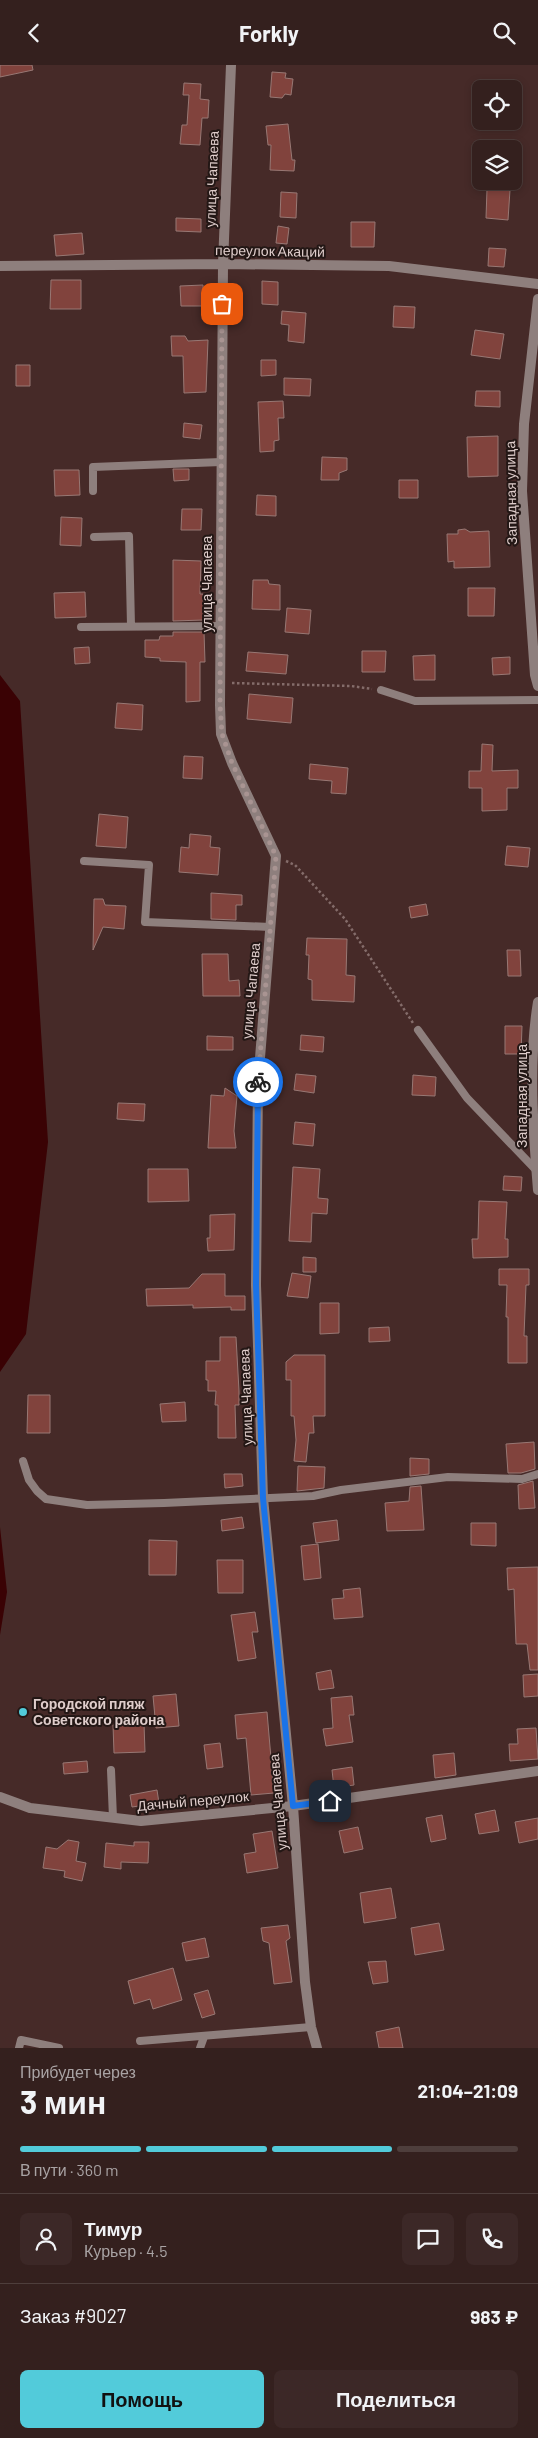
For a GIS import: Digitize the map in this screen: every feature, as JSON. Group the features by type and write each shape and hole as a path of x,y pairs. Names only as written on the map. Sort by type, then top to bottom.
{"street":[{"name":"улица Чапаева","path":"231,65 223,264 220,627 222,734 232,763 276,856 257,1112 256,1285 263,1498 293,1806 305,1982 311,2027 317,2048"},
{"name":"переулок Акаций","path":"0,265 223,264 389,267 538,284"},
{"name":"Западная улица","path":"538,299 524,424 522,491 535,675 538,686"},
{"name":"Западная улица","path":"538,1002 534,1061 538,1190"},
{"name":"Дачный переулок","path":"0,1797 30,1808 141,1821 293,1806 538,1771"}],"lane":[{"path":"94,491 93,467 221,462"},
{"path":"94,537 129,537 131,626"},
{"path":"81,627 220,627"},
{"path":"381,690 415,701 538,700"},
{"path":"84,861 150,865 145,922 270,927"},
{"path":"418,1031 467,1099 536,1170"},
{"path":"23,1461 29,1479 37,1491 46,1499 87,1505 313,1496 341,1490 448,1477 522,1479 538,1474"},
{"path":"111,1770 113,1818"},
{"path":"140,2041 311,2027"},
{"path":"200,2048 204,2037"},
{"path":"19,2048 21,2040 59,2048"}],"path":[{"path":"220,683 351,686 381,690"},
{"path":"276,856 295,865 345,919 418,1031"}],"shaded area":[{"path":"0,675 20,701 48,1142 26,1334 0,1372"},
{"path":"0,1527 7,1592 0,1635"}],"building":[{"path":"0,65 32,65 33,70 0,77"},
{"path":"272,72 286,73 285,78 293,79 291,95 285,94 282,98 270,97"},
{"path":"184,83 201,84 200,99 209,100 208,118 202,118 200,145 180,144 182,125 187,125 189,95 183,95"},
{"path":"288,124 292,160 295,160 294,171 270,170 271,145 268,145 266,126"},
{"path":"487,190 510,190 508,220 486,218"},
{"path":"281,192 297,193 296,218 280,217"},
{"path":"176,218 201,219 201,232 176,231"},
{"path":"351,222 375,222 374,247 351,247"},
{"path":"278,226 289,228 287,244 276,243"},
{"path":"82,233 84,254 56,256 54,235"},
{"path":"489,248 506,249 504,267 488,266"},
{"path":"51,280 81,280 81,309 50,309"},
{"path":"262,281 278,282 278,305 262,304"},
{"path":"203,285 203,306 181,306 180,286"},
{"path":"394,306 415,307 414,328 393,327"},
{"path":"282,311 306,313 304,343 288,341 289,325 281,324"},
{"path":"475,330 504,334 500,359 471,355"},
{"path":"171,336 185,336 188,341 208,340 206,392 184,393 183,356 172,356"},
{"path":"261,360 276,360 276,375 261,376"},
{"path":"16,365 30,365 30,386 16,386"},
{"path":"284,378 311,379 310,396 284,395"},
{"path":"476,391 500,391 500,407 475,406"},
{"path":"283,401 284,418 278,418 279,440 274,441 274,451 260,452 258,402"},
{"path":"184,423 202,425 200,439 183,437"},
{"path":"498,436 498,476 468,477 467,437"},
{"path":"322,457 347,458 347,470 339,473 339,480 321,480"},
{"path":"173,469 189,469 189,480 174,481"},
{"path":"54,470 79,470 80,495 55,496"},
{"path":"399,480 418,480 418,498 399,498"},
{"path":"257,495 276,496 276,516 256,515"},
{"path":"182,509 202,509 201,530 181,530"},
{"path":"61,517 82,518 81,546 60,545"},
{"path":"465,529 470,532 489,531 490,567 454,568 454,561 448,562 447,534 458,534 458,530"},
{"path":"173,560 201,561 200,594 203,594 204,620 173,621"},
{"path":"253,580 268,580 269,584 280,585 280,610 252,609"},
{"path":"468,588 495,588 494,616 468,616"},
{"path":"85,592 86,617 55,618 54,593"},
{"path":"287,608 311,610 309,634 285,632"},
{"path":"173,632 204,632 205,662 200,662 200,701 186,702 186,662 160,661 160,658 145,657 145,640 159,640 160,636 173,636"},
{"path":"89,647 90,663 75,664 74,648"},
{"path":"362,651 386,651 385,672 362,672"},
{"path":"248,652 288,655 286,674 246,671"},
{"path":"435,655 435,680 414,680 413,656"},
{"path":"510,657 510,674 493,675 492,658"},
{"path":"249,694 293,698 291,723 247,719"},
{"path":"117,703 143,705 142,730 115,728"},
{"path":"482,744 493,745 492,771 518,770 518,788 507,788 507,810 482,811 482,788 469,788 469,771 481,771"},
{"path":"184,756 203,757 202,779 183,778"},
{"path":"310,764 348,768 346,794 331,793 332,781 309,779"},
{"path":"99,814 128,817 126,848 96,846"},
{"path":"190,834 211,836 210,847 220,848 218,875 179,872 181,847 189,848"},
{"path":"507,846 530,848 528,867 505,865"},
{"path":"211,893 242,895 242,905 236,905 236,920 211,919"},
{"path":"94,899 103,899 105,905 126,906 124,929 103,927 93,950"},
{"path":"426,904 428,915 411,918 409,907"},
{"path":"307,938 347,939 346,975 355,976 354,1002 312,1000 312,980 308,979 309,955 306,955"},
{"path":"507,950 520,950 521,976 508,976"},
{"path":"202,954 228,954 229,981 239,980 240,996 203,996"},
{"path":"505,1026 522,1026 521,1054 505,1054"},
{"path":"301,1035 324,1037 323,1052 300,1050"},
{"path":"207,1036 233,1037 233,1050 207,1050"},
{"path":"296,1074 316,1076 314,1093 294,1090"},
{"path":"413,1075 436,1077 435,1096 412,1095"},
{"path":"225,1088 237,1096 234,1131 236,1148 208,1148 211,1095 224,1096"},
{"path":"118,1103 145,1104 144,1121 117,1119"},
{"path":"295,1122 315,1124 313,1146 293,1144"},
{"path":"293,1167 320,1169 318,1198 328,1199 327,1214 312,1213 311,1242 289,1241"},
{"path":"148,1169 188,1169 189,1201 148,1202"},
{"path":"504,1176 522,1177 521,1191 503,1190"},
{"path":"479,1201 507,1202 505,1239 508,1239 508,1257 473,1258 472,1239 478,1239"},
{"path":"235,1214 234,1250 208,1251 207,1238 210,1238 210,1215"},
{"path":"303,1257 316,1258 316,1272 303,1272"},
{"path":"499,1269 529,1269 529,1285 526,1285 524,1336 527,1336 527,1363 508,1363 507,1285 499,1285"},
{"path":"292,1273 311,1276 308,1298 287,1296"},
{"path":"202,1274 225,1274 225,1296 245,1296 245,1310 231,1310 231,1307 193,1308 193,1305 147,1306 146,1289 189,1288"},
{"path":"320,1303 339,1303 339,1333 320,1334"},
{"path":"389,1327 390,1341 369,1342 369,1328"},
{"path":"220,1337 236,1337 239,1405 235,1405 236,1438 218,1438 218,1405 215,1405 216,1391 208,1391 208,1380 206,1380 206,1361 220,1361"},
{"path":"294,1355 325,1355 325,1416 313,1416 314,1433 309,1433 306,1462 294,1461 296,1440 294,1416 291,1416 291,1380 286,1380 286,1362"},
{"path":"28,1395 50,1395 50,1433 27,1433"},
{"path":"185,1402 186,1421 162,1422 160,1404"},
{"path":"534,1442 535,1469 521,1473 508,1473 506,1444"},
{"path":"410,1458 429,1459 429,1474 410,1476"},
{"path":"298,1466 325,1467 324,1488 297,1491"},
{"path":"224,1474 242,1474 243,1486 225,1488"},
{"path":"533,1481 535,1508 519,1509 518,1485"},
{"path":"421,1486 424,1530 387,1531 385,1503 409,1501 410,1487"},
{"path":"242,1517 244,1528 222,1531 221,1520"},
{"path":"337,1520 339,1540 316,1543 313,1523"},
{"path":"471,1523 496,1523 496,1546 471,1545"},
{"path":"149,1540 177,1541 176,1575 149,1575"},
{"path":"318,1544 321,1578 304,1580 301,1546"},
{"path":"217,1560 243,1560 243,1593 218,1593"},
{"path":"538,1567 538,1670 530,1670 527,1644 516,1644 514,1589 508,1590 507,1568"},
{"path":"360,1588 363,1617 334,1619 332,1599 344,1598 343,1590"},
{"path":"255,1612 258,1632 252,1632 256,1658 238,1661 231,1615"},
{"path":"331,1670 334,1688 319,1690 316,1673"},
{"path":"538,1674 538,1696 524,1697 523,1675"},
{"path":"176,1694 179,1726 156,1728 153,1696"},
{"path":"352,1696 354,1715 349,1715 353,1742 326,1746 323,1729 333,1728 331,1698"},
{"path":"267,1712 274,1793 251,1795 246,1738 237,1739 235,1715"},
{"path":"144,1724 145,1752 114,1753 113,1725"},
{"path":"536,1728 538,1759 510,1761 509,1744 518,1744 517,1729"},
{"path":"220,1743 223,1767 207,1769 204,1745"},
{"path":"454,1753 456,1775 435,1778 433,1755"},
{"path":"87,1761 88,1772 64,1774 63,1763"},
{"path":"352,1767 354,1785 334,1788 332,1770"},
{"path":"157,1790 159,1803 132,1807 130,1795"},
{"path":"495,1810 499,1831 479,1834 475,1814"},
{"path":"442,1815 446,1839 431,1842 426,1818"},
{"path":"538,1818 538,1839 519,1843 515,1822"},
{"path":"358,1827 363,1849 344,1853 339,1831"},
{"path":"272,1831 278,1868 247,1873 244,1854 256,1852 253,1834"},
{"path":"68,1840 79,1842 76,1861 86,1863 82,1881 64,1877 65,1871 43,1868 46,1847 57,1849"},
{"path":"134,1842 149,1842 148,1863 121,1862 121,1869 104,1867 106,1843 134,1846"},
{"path":"391,1888 396,1918 364,1923 360,1893"},
{"path":"439,1923 444,1950 415,1955 411,1928"},
{"path":"288,1925 290,1938 286,1941 292,1982 274,1984 269,1943 263,1941 261,1928"},
{"path":"205,1938 209,1957 186,1961 182,1943"},
{"path":"386,1961 388,1982 373,1984 368,1962"},
{"path":"173,1968 182,2000 153,2009 150,1999 134,2004 128,1981"},
{"path":"208,1990 215,2014 202,2018 194,1994"},
{"path":"399,2027 403,2048 379,2048 376,2032"}],"way so far":[{"path":"222,304 220,705 222,734 232,763 276,856 258,1082"}],"place":[{"name":"Городской пляж Советского района","path":"23,1712"}],"route":[{"path":"258,1082 256,1285 263,1498 293,1806 330,1801"}]}
